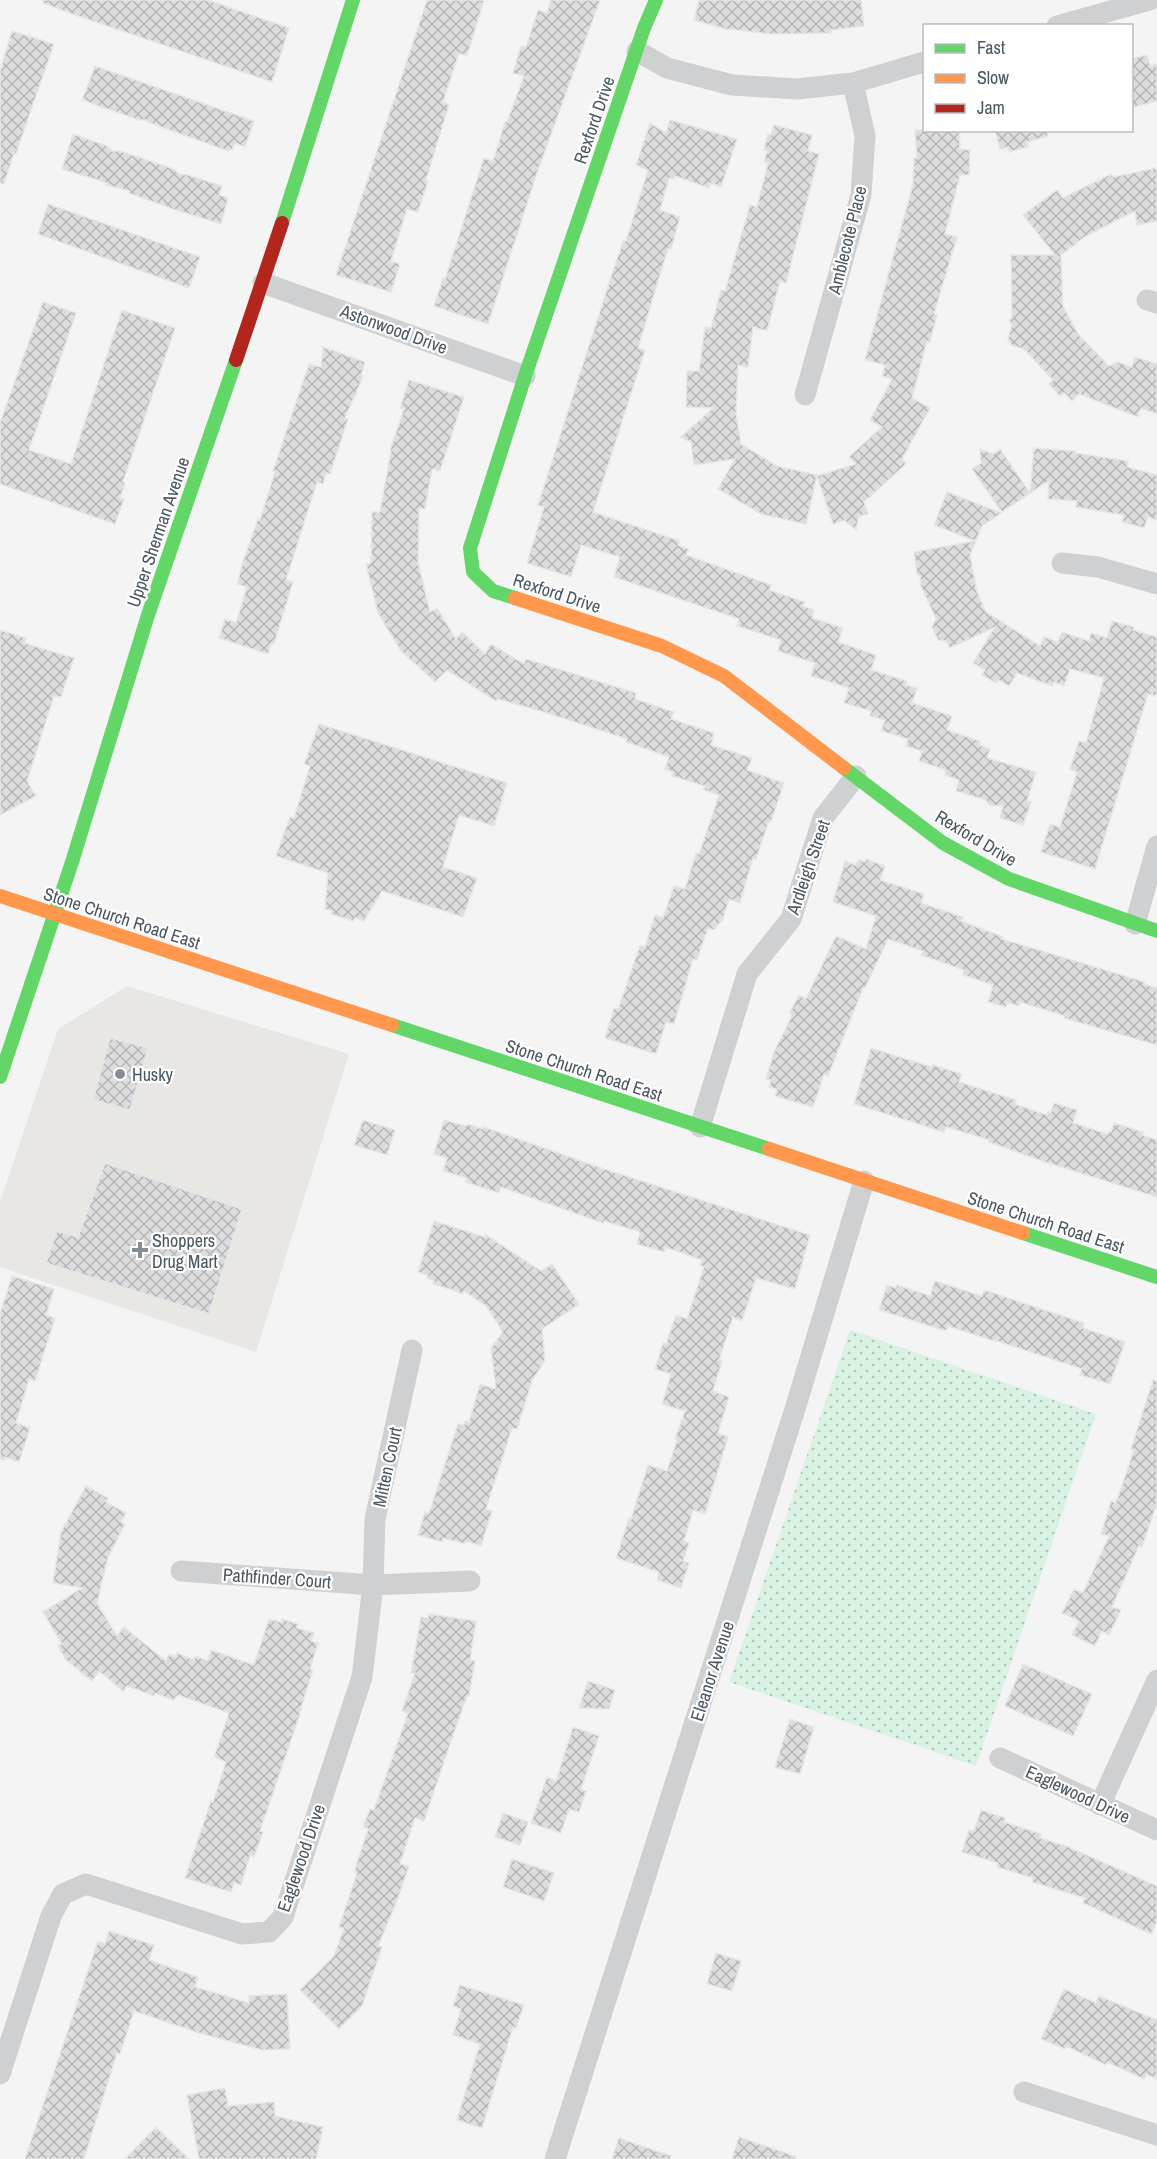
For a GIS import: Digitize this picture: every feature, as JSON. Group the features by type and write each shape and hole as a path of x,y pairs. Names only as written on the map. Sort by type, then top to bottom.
{"main road":[{"name":"Upper Sherman Avenue","path":"0,1077 148,615 263,283 353,0"},
{"name":"Rexford Drive","path":"656,0 644,28 525,376 470,548 473,572 493,591 662,646 724,676 944,843 1009,879 1157,931"},
{"name":"Stone Church Road East","path":"0,896 1157,1277"}],"street":[{"path":"1065,24 1150,0"},
{"path":"637,51 667,68 732,85 797,89 853,83 923,62"},
{"name":"Amblecote Place","path":"806,395 861,195 865,136 853,83"},
{"name":"Astonwood Drive","path":"263,283 525,376"},
{"path":"1062,563 1098,567 1157,584"},
{"name":"Ardleigh Street","path":"700,1128 747,974 791,919 823,818 856,776"},
{"path":"1135,924 1157,846"},
{"name":"Eleanor Avenue","path":"555,2159 795,1409 864,1181"},
{"name":"Mitten Court","path":"373,1585 375,1519 412,1350"},
{"name":"Pathfinder Court","path":"181,1571 373,1585"},
{"path":"373,1585 470,1581"},
{"name":"Eaglewood Drive","path":"0,2074 51,1916 63,1894 86,1884 242,1934 269,1932 283,1917 362,1677 373,1585"},
{"path":"1100,1805 1157,1680"},
{"name":"Eaglewood Drive","path":"1000,1758 1157,1830"},
{"path":"1024,2092 1157,2135"}],"shaded area":[{"path":"127,986 349,1054 256,1352 0,1267 0,1202 58,1029"}],"green space":[{"path":"850,1330 1096,1414 976,1766 729,1682"}],"building":[{"path":"43,0 208,0 289,28 272,82 78,16 43,3"},
{"path":"427,0 484,0 467,56 459,53 443,102 449,105 418,212 407,209 391,261 400,264 391,292 336,275"},
{"path":"551,0 600,0 538,170 488,324 434,306 484,158 493,161 505,122 507,122 524,76 513,73 521,46 526,47 538,10 547,13"},
{"path":"699,0 861,0 864,26 831,30 831,33 771,34 729,30 694,20"},
{"path":"12,31 54,44 4,184 0,183 0,71"},
{"path":"1147,55 1150,66 1157,64 1157,101 1133,107 1133,58"},
{"path":"95,66 254,121 245,147 235,143 232,150 228,151 145,120 139,120 82,100"},
{"path":"670,120 737,139 721,187 710,183 709,188 675,176 674,179 669,178 660,210 680,217 671,249 668,248 638,348 645,350 593,512 680,541 678,545 689,549 686,555 771,585 769,590 805,602 803,606 814,610 812,618 843,628 838,642 876,655 871,670 907,681 906,685 917,688 912,703 952,716 947,730 980,741 979,745 990,749 987,758 1036,772 1027,801 1031,802 1023,825 1000,818 1003,806 989,805 986,800 956,791 959,780 945,775 946,770 919,761 922,751 906,746 908,739 881,731 885,720 870,716 871,711 844,703 849,688 811,676 815,663 778,651 781,640 737,626 739,619 614,577 620,557 581,545 571,577 527,563 544,507 538,505 609,283 623,241 626,241 648,170 636,165 650,123 666,133"},
{"path":"774,125 812,135 808,151 819,154 786,283 780,281 767,331 753,327 748,367 738,365 736,414 741,444 777,466 817,475 806,524 761,514 718,489 735,459 694,465 691,442 681,437 713,408 686,407 687,371 699,371 705,327 711,328 721,290 725,291 750,205 757,207 768,163 764,162 767,151 764,150 768,134 771,135"},
{"path":"915,130 959,132 960,149 970,150 969,175 960,175 945,234 957,237 934,314 937,315 930,342 927,341 912,398 930,408 902,459 906,464 864,502 868,514 859,516 856,530 844,520 833,524 817,476 856,464 849,457 882,427 870,420 892,379 882,376 885,365 865,360 913,184 914,158 917,158"},
{"path":"996,132 1047,132 1048,136 1027,142 1028,147 1009,152 1008,147 1000,149"},
{"path":"73,134 107,146 112,151 120,151 174,169 179,174 222,186 219,195 228,198 221,224 62,169"},
{"path":"1157,168 1157,221 1137,225 1135,211 1086,236 1061,255 1063,306 1078,334 1109,366 1118,362 1132,367 1135,357 1157,364 1157,414 1141,408 1138,417 1079,394 1072,401 1064,393 1060,396 1049,384 1053,380 1024,349 1011,345 1008,339 1012,325 1009,320 1012,318 1011,255 1055,255 1023,215 1057,190 1063,198 1111,174 1113,177"},
{"path":"48,204 200,257 189,288 38,234"},
{"path":"43,302 76,313 29,450 71,464 122,310 175,328 123,482 125,483 120,498 124,499 115,524 0,484 0,423"},
{"path":"323,347 365,362 361,375 363,377 345,418 348,419 330,474 326,473 323,484 317,482 286,580 293,582 274,644 271,643 268,654 219,638 225,619 236,623 247,587 237,584 243,562 258,519 260,520 275,472 273,471 309,364 321,367"},
{"path":"409,380 464,397 440,471 432,469 425,509 419,508 418,562 430,612 437,608 456,639 462,632 485,654 491,644 524,664 526,659 636,693 635,699 674,712 671,719 714,733 711,745 752,758 747,770 784,783 756,859 753,858 740,903 729,899 723,919 714,930 708,928 697,960 693,959 674,1024 666,1022 656,1054 605,1038 614,1008 618,1010 640,945 645,947 655,915 663,918 674,886 685,889 696,853 699,854 719,795 704,790 705,786 672,776 673,772 665,769 669,757 626,742 627,739 547,713 498,699 496,701 447,670 435,682 401,651 378,613 366,564 371,563 372,512 380,512 390,450 404,409 400,408"},
{"path":"1034,448 1075,451 1075,453 1128,461 1127,467 1157,475 1157,520 1148,517 1144,528 1122,522 1124,515 1076,507 1077,501 1048,499 1049,481 1030,493"},
{"path":"980,449 993,454 1000,449 1030,493 1002,512 972,469 981,463"},
{"path":"947,492 1001,513 982,526 970,555 977,592 986,612 1040,646 1044,637 1058,642 1062,632 1089,641 1091,633 1107,638 1112,621 1157,637 1157,696 1148,694 1095,869 1041,852 1050,824 1060,827 1077,772 1070,769 1079,741 1086,743 1104,678 1070,669 1064,686 1054,682 1052,686 1017,673 1009,686 998,680 996,683 982,675 985,670 973,663 995,627 950,648 946,641 938,640 932,627 936,619 921,586 920,576 917,574 914,552 975,541 934,525"},
{"path":"0,630 26,638 24,643 74,658 61,697 54,696 27,781 36,796 0,815"},
{"path":"319,724 507,783 494,826 459,815 443,867 477,878 463,917 382,891 364,921 355,918 353,921 331,914 332,911 325,909 328,873 276,856 290,817 294,818 310,766 304,764"},
{"path":"866,859 885,866 880,880 924,894 921,903 963,917 961,921 1003,937 1002,939 1145,982 1144,984 1157,988 1157,1045 1064,1018 1065,1016 1020,1002 1019,1006 1007,1002 1006,1007 988,1002 993,985 963,975 964,970 921,955 923,951 888,939 863,988 828,1076 824,1074 813,1107 775,1096 777,1089 769,1087 771,1080 766,1079 774,1052 792,1016 790,1012 799,995 806,999 836,936 866,949 876,916 833,902 845,861 855,865 859,860 865,862"},
{"name":"Husky","path":"110,1038 148,1048 130,1110 93,1100"},
{"path":"871,1048 962,1074 959,1082 1016,1100 1015,1104 1047,1115 1049,1111 1051,1112 1054,1103 1077,1110 1073,1123 1108,1134 1114,1123 1143,1132 1142,1135 1157,1140 1157,1197 1045,1162 989,1142 990,1140 946,1127 944,1132 854,1104"},
{"path":"363,1120 395,1130 387,1155 354,1145"},
{"path":"444,1120 483,1129 484,1127 601,1168 810,1235 795,1289 756,1278 742,1321 733,1317 719,1360 722,1361 713,1391 729,1397 718,1433 728,1437 705,1514 693,1510 684,1541 689,1543 683,1561 689,1563 681,1588 657,1580 659,1572 616,1558 648,1465 667,1471 677,1440 675,1439 685,1411 662,1404 671,1374 655,1369 663,1343 666,1344 676,1315 687,1319 704,1267 700,1265 702,1260 665,1247 664,1252 637,1244 640,1232 604,1221 603,1223 501,1187 499,1193 465,1182 467,1178 443,1171 447,1158 434,1154"},
{"name":"Shoppers Drug Mart","path":"105,1163 242,1209 209,1314 46,1263 57,1231 78,1237"},
{"path":"434,1221 485,1237 486,1235 541,1271 552,1264 579,1304 542,1329 545,1360 532,1381 517,1429 512,1428 486,1509 492,1511 481,1546 466,1541 465,1544 443,1538 442,1542 418,1535 425,1512 429,1513 458,1424 464,1425 465,1421 469,1422 480,1384 496,1389 491,1348 503,1332 486,1306 464,1291 462,1294 433,1284 434,1281 427,1278 428,1275 418,1272"},
{"path":"12,1276 54,1289 46,1315 55,1318 35,1381 29,1379 16,1423 30,1428 19,1462 5,1457 4,1460 0,1459 0,1314"},
{"path":"935,1281 982,1296 984,1290 1084,1323 1083,1328 1125,1342 1110,1384 1080,1375 1082,1369 994,1340 948,1326 946,1331 879,1310 887,1285 896,1288 897,1285 930,1296"},
{"path":"1153,1380 1157,1381 1157,1503 1142,1547 1139,1546 1112,1607 1121,1610 1109,1635 1102,1631 1095,1646 1072,1635 1079,1621 1062,1613 1074,1589 1083,1593 1109,1536 1101,1534 1111,1501 1116,1503 1134,1450 1131,1449"},
{"path":"86,1486 108,1498 106,1502 126,1513 121,1522 125,1524 108,1557 97,1603 117,1636 124,1627 166,1661 169,1654 176,1657 177,1653 194,1660 195,1656 208,1661 211,1650 254,1665 269,1619 281,1622 282,1619 298,1624 297,1628 314,1633 311,1641 318,1643 302,1708 260,1831 263,1832 254,1857 250,1855 241,1885 234,1883 231,1892 185,1878 226,1762 214,1757 229,1713 178,1695 173,1700 127,1686 123,1691 99,1671 92,1681 66,1660 58,1646 62,1644 43,1612 82,1588 53,1583 61,1532"},
{"path":"429,1614 476,1621 470,1660 475,1661 469,1696 467,1696 424,1821 415,1818 400,1864 409,1866 378,1946 382,1947 362,2006 339,2029 300,1990 334,1956 344,1928 339,1927 357,1873 354,1872 368,1829 363,1827 370,1809 374,1810 408,1713 402,1711 415,1673 411,1673 421,1617 428,1618"},
{"path":"1023,1664 1092,1694 1073,1736 1005,1706"},
{"path":"588,1681 615,1690 609,1709 579,1708"},
{"path":"790,1719 814,1727 800,1774 775,1767"},
{"path":"573,1727 599,1736 581,1789 586,1791 579,1812 569,1809 561,1833 531,1823 547,1777 556,1781"},
{"path":"981,1810 1005,1818 1004,1822 1041,1834 1040,1838 1066,1846 1157,1886 1157,1921 1151,1934 1083,1903 1085,1898 1032,1882 1033,1878 997,1867 998,1863 962,1852 969,1830 974,1831"},
{"path":"503,1813 528,1822 520,1845 495,1837"},
{"path":"512,1859 554,1873 544,1901 503,1887"},
{"path":"109,1931 154,1945 149,1960 198,1977 195,1987 249,2003 249,1996 287,1994 290,2049 262,2050 199,2033 134,2011 120,2054 117,2053 84,2159 25,2159 98,1941 105,1944"},
{"path":"716,1953 741,1961 732,1991 707,1984"},
{"path":"460,1985 524,2005 516,2028 513,2027 482,2128 457,2120 480,2044 453,2035 461,2009 453,2006"},
{"path":"1064,1989 1096,2003 1099,1996 1157,2020 1157,2079 1146,2074 1144,2079 1107,2062 1106,2065 1066,2046 1065,2049 1041,2039"},
{"path":"225,2088 228,2106 274,2102 275,2116 323,2127 316,2159 199,2159 187,2095"},
{"path":"156,2127 189,2159 125,2159"},
{"path":"739,2137 795,2156 795,2159 732,2159"},
{"path":"619,2138 671,2156 670,2159 612,2159"}],"traffic: fast":[{"path":"282,223 353,0"},
{"path":"515,598 493,591 473,572 470,548 525,376 644,28 656,0"},
{"path":"0,1077 72,862 148,615 236,360"},
{"path":"844,768 943,843 1009,879 1157,931"},
{"path":"392,1025 769,1149"},
{"path":"1023,1233 1157,1277"}],"traffic: slow":[{"path":"515,598 662,646 724,676 844,768"},
{"path":"0,896 392,1025"},
{"path":"769,1149 1023,1233"}],"traffic: jam":[{"path":"236,360 282,223"}],"place":[{"name":"Husky","path":"120,1074"},
{"name":"Shoppers Drug Mart","path":"140,1250"}]}
